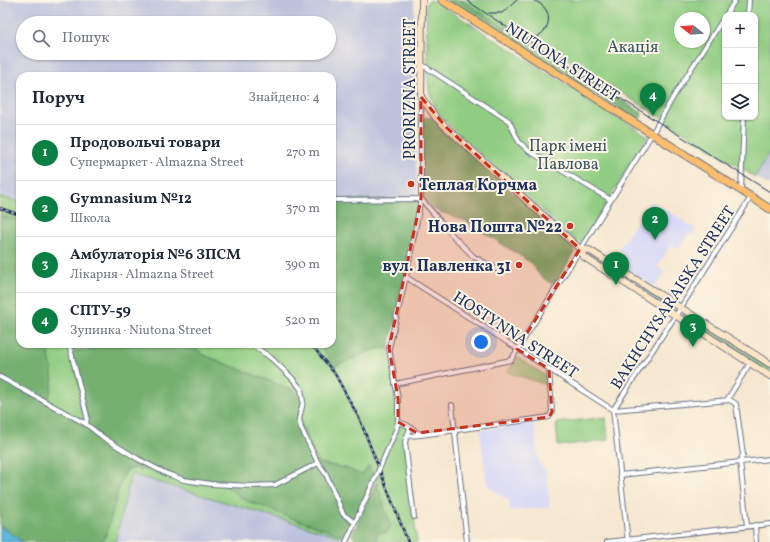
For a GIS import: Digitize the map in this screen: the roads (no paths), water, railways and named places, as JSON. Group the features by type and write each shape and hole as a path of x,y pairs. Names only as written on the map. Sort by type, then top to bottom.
{"main road":[{"name":"NIUTONA STREET","path":"442,0 770,208"}],"street":[{"name":"PRORIZNA STREET","path":"346,542 384,458 398,422 396,384 389,348 406,277 421,200 422,0"},
{"path":"728,12 735,0"},
{"path":"748,12 749,0"},
{"path":"396,384 511,360 722,21"},
{"path":"421,64 509,121 518,142 529,151 611,200"},
{"path":"421,97 433,114 446,127 580,249 584,257 770,376"},
{"path":"741,190 744,120"},
{"name":"BAKHCHYSARAISKA STREET","path":"613,410 681,308 751,197"},
{"path":"336,200 421,200 474,257 502,272"},
{"path":"580,249 589,250 770,364"},
{"name":"HOSTYNNA STREET","path":"406,277 613,410"},
{"path":"70,348 87,416 86,424"},
{"path":"257,348 271,358 292,378 301,390 303,402 299,419 300,424 318,463 326,474 343,514 354,522"},
{"path":"727,400 750,363"},
{"path":"407,436 549,417 552,412 549,370"},
{"path":"0,377 86,424 104,438 138,459 167,474 184,480 211,484 251,486 275,485 318,463"},
{"path":"628,541 613,410 727,400 730,400 736,404 743,455 740,461 747,526"},
{"path":"452,405 456,429 467,542"},
{"path":"398,422 407,425 421,435"},
{"path":"410,428 405,442 414,517"},
{"path":"620,475 770,459"},
{"path":"607,542 628,541 770,524"},
{"path":"755,525 756,542"}],"water":[{"path":"0,526 23,542 0,542"}],"tram line":[{"path":"466,0 508,28 770,192"},
{"path":"489,13 502,13 517,0"},
{"path":"526,38 537,37 541,34 545,30 548,21 548,15 545,8 533,0"}],"railway":[{"path":"0,208 16,214"},
{"path":"314,348 335,374 360,420 408,542"}],"place":[{"name":"СПТУ-59","path":"653,116"},
{"name":"Теплая Корчма","path":"411,184"},
{"name":"Нова Пошта №22","path":"570,226"},
{"name":"Gymnasium №12","path":"655,240"},
{"name":"вул. Павленка 31","path":"519,265"},
{"name":"Продовольчі товари","path":"616,285"},
{"name":"Амбулаторія №6 ЗПСМ","path":"693,347"}],"park label":[{"name":"Акація","path":"633,46"},
{"name":"Парк імені Павлова","path":"568,154"}]}
